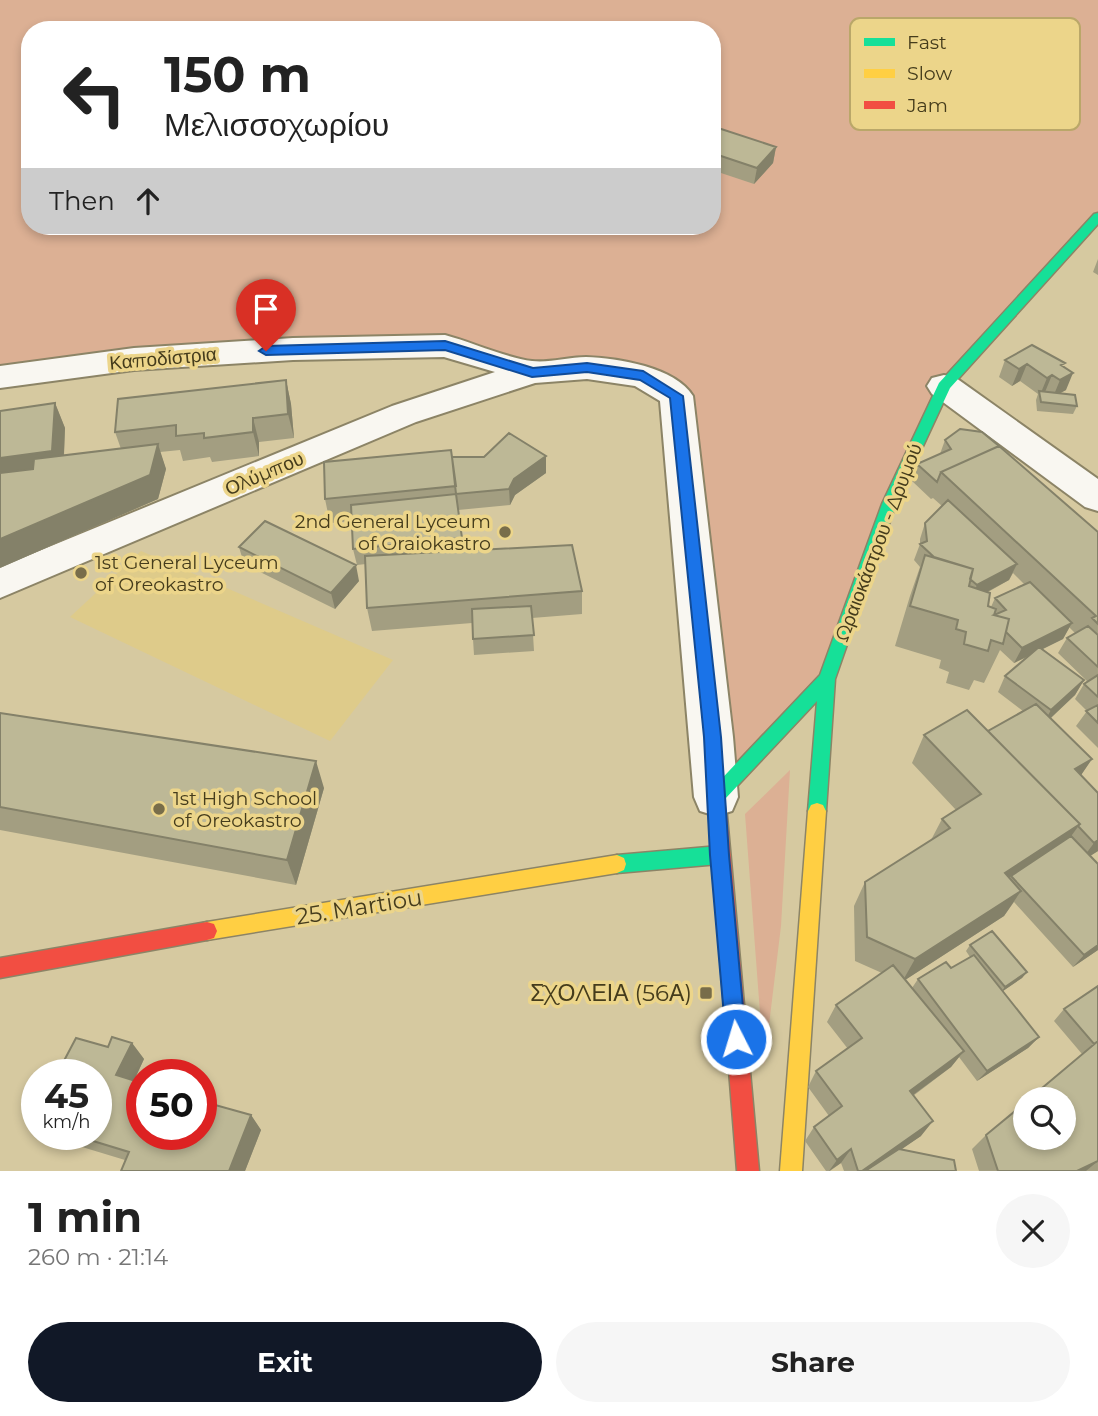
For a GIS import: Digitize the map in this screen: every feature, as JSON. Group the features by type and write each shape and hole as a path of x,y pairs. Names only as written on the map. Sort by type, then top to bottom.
{"main road":[{"name":"Ωραιοκάστρου - Δρυμού","path":"827,679 889,504 944,386 1098,217"},
{"path":"748,1171 716,797 827,679"},
{"path":"791,1171 827,679"},
{"name":"25. Martiou","path":"0,968 195,933 643,860 719,855"}],"street":[{"name":"Καποδίστρια","path":"0,377 134,359 293,349 445,346 532,372"},
{"path":"532,372 587,368 643,376 676,396 716,797"},
{"name":"Ολύμπου","path":"0,583 404,414 532,372"},
{"path":"944,386 1098,498"}],"shaded area":[{"path":"0,0 1098,0 1098,217 944,386 827,679 695,801 659,401 626,385 589,379 552,381 516,389 503,373 438,356 289,359 133,368 0,383"},
{"path":"141,551 393,660 330,741 70,617"},
{"path":"790,770 781,926 764,1066 745,814"}],"building":[{"path":"721,129 776,147 757,168 721,156"},
{"path":"1032,345 1065,363 1061,365 1073,373 1060,380 1052,375 1047,378 1027,364 1019,369 1005,360"},
{"path":"286,380 288,414 253,418 253,432 204,438 204,433 176,436 176,425 115,432 118,399"},
{"path":"1039,391 1075,395 1077,406 1041,402"},
{"path":"55,403 52,451 0,458 0,411"},
{"path":"960,429 982,432 999,446 941,472 937,482 917,464 951,449 945,440"},
{"path":"509,433 546,456 514,479 509,489 456,494 452,457 484,457"},
{"path":"158,444 150,475 0,539 0,473 33,469 34,459"},
{"path":"999,446 1098,532 1098,624 1092,618 1096,616 941,472"},
{"path":"451,450 456,486 325,499 324,462"},
{"path":"456,494 462,538 353,549 351,505"},
{"path":"948,500 1017,564 977,585 970,579 973,569 934,557 920,544 927,541 925,523"},
{"path":"265,521 356,565 331,593 239,547"},
{"path":"572,545 582,591 367,608 365,556"},
{"path":"925,555 973,569 969,586 990,593 988,606 996,609 994,615 1009,619 1003,644 991,640 988,651 964,644 966,632 956,629 958,620 910,606"},
{"path":"1030,582 1072,623 1022,648 1006,632 1009,619 994,615 1006,610 995,598"},
{"path":"531,606 534,635 473,639 472,609"},
{"path":"1088,626 1098,635 1098,667 1067,638"},
{"path":"1039,647 1084,680 1051,710 1005,676"},
{"path":"1098,675 1098,697 1084,684"},
{"path":"1036,704 1092,759 1075,769 1098,793 1098,840 1094,843 1078,826 1080,824 988,731"},
{"path":"1098,705 1098,723 1086,711"},
{"path":"967,710 1080,824 1005,873 1021,891 915,959 867,937 865,882 950,828 942,819 981,794 924,735"},
{"name":"1st High School of Oreokastro","path":"0,713 316,761 287,860 0,807"},
{"path":"1071,836 1098,864 1098,945 1084,955 1011,876"},
{"path":"992,931 1027,972 1005,987 970,945"},
{"path":"974,955 1039,1037 987,1071 918,979 946,962 951,968"},
{"path":"893,965 964,1051 910,1091 933,1121 862,1171 858,1171 851,1149 837,1160 814,1127 842,1106 816,1071 862,1038 836,1005"},
{"path":"1098,986 1098,1041 1094,1044 1064,1009"},
{"path":"112,1037 132,1043 116,1075 126,1078 126,1150 217,1150 217,1105 251,1115 229,1171 121,1171 129,1152 112,1147 112,1059 65,1059 76,1038 108,1047"},
{"path":"1098,1041 1098,1161 1077,1171 998,1171 986,1135 1013,1113 1013,1150 1076,1150 1076,1087 1043,1087"},
{"path":"899,1149 954,1160 956,1171 865,1171"}],"traffic: fast":[{"path":"817,811 827,679 889,504 944,386 1098,217"},
{"path":"717,805 716,797 827,679"},
{"path":"617,864 719,855"}],"traffic: slow":[{"path":"791,1171 817,811"},
{"path":"207,931 617,864"}],"traffic: jam":[{"path":"717,805 748,1171"},
{"path":"0,968 207,931"}],"place":[{"name":"2nd General Lyceum of Oraiokastro","path":"505,532"},
{"name":"1st General Lyceum of Oreokastro","path":"81,573"},
{"name":"1st High School of Oreokastro","path":"159,809"},
{"name":"ΣΧΟΛΕΙΑ (56Α)","path":"706,993"}],"route":[{"path":"266,351 445,346 532,372 587,368 643,376 676,396 712,737 719,855 736,1039"}]}
